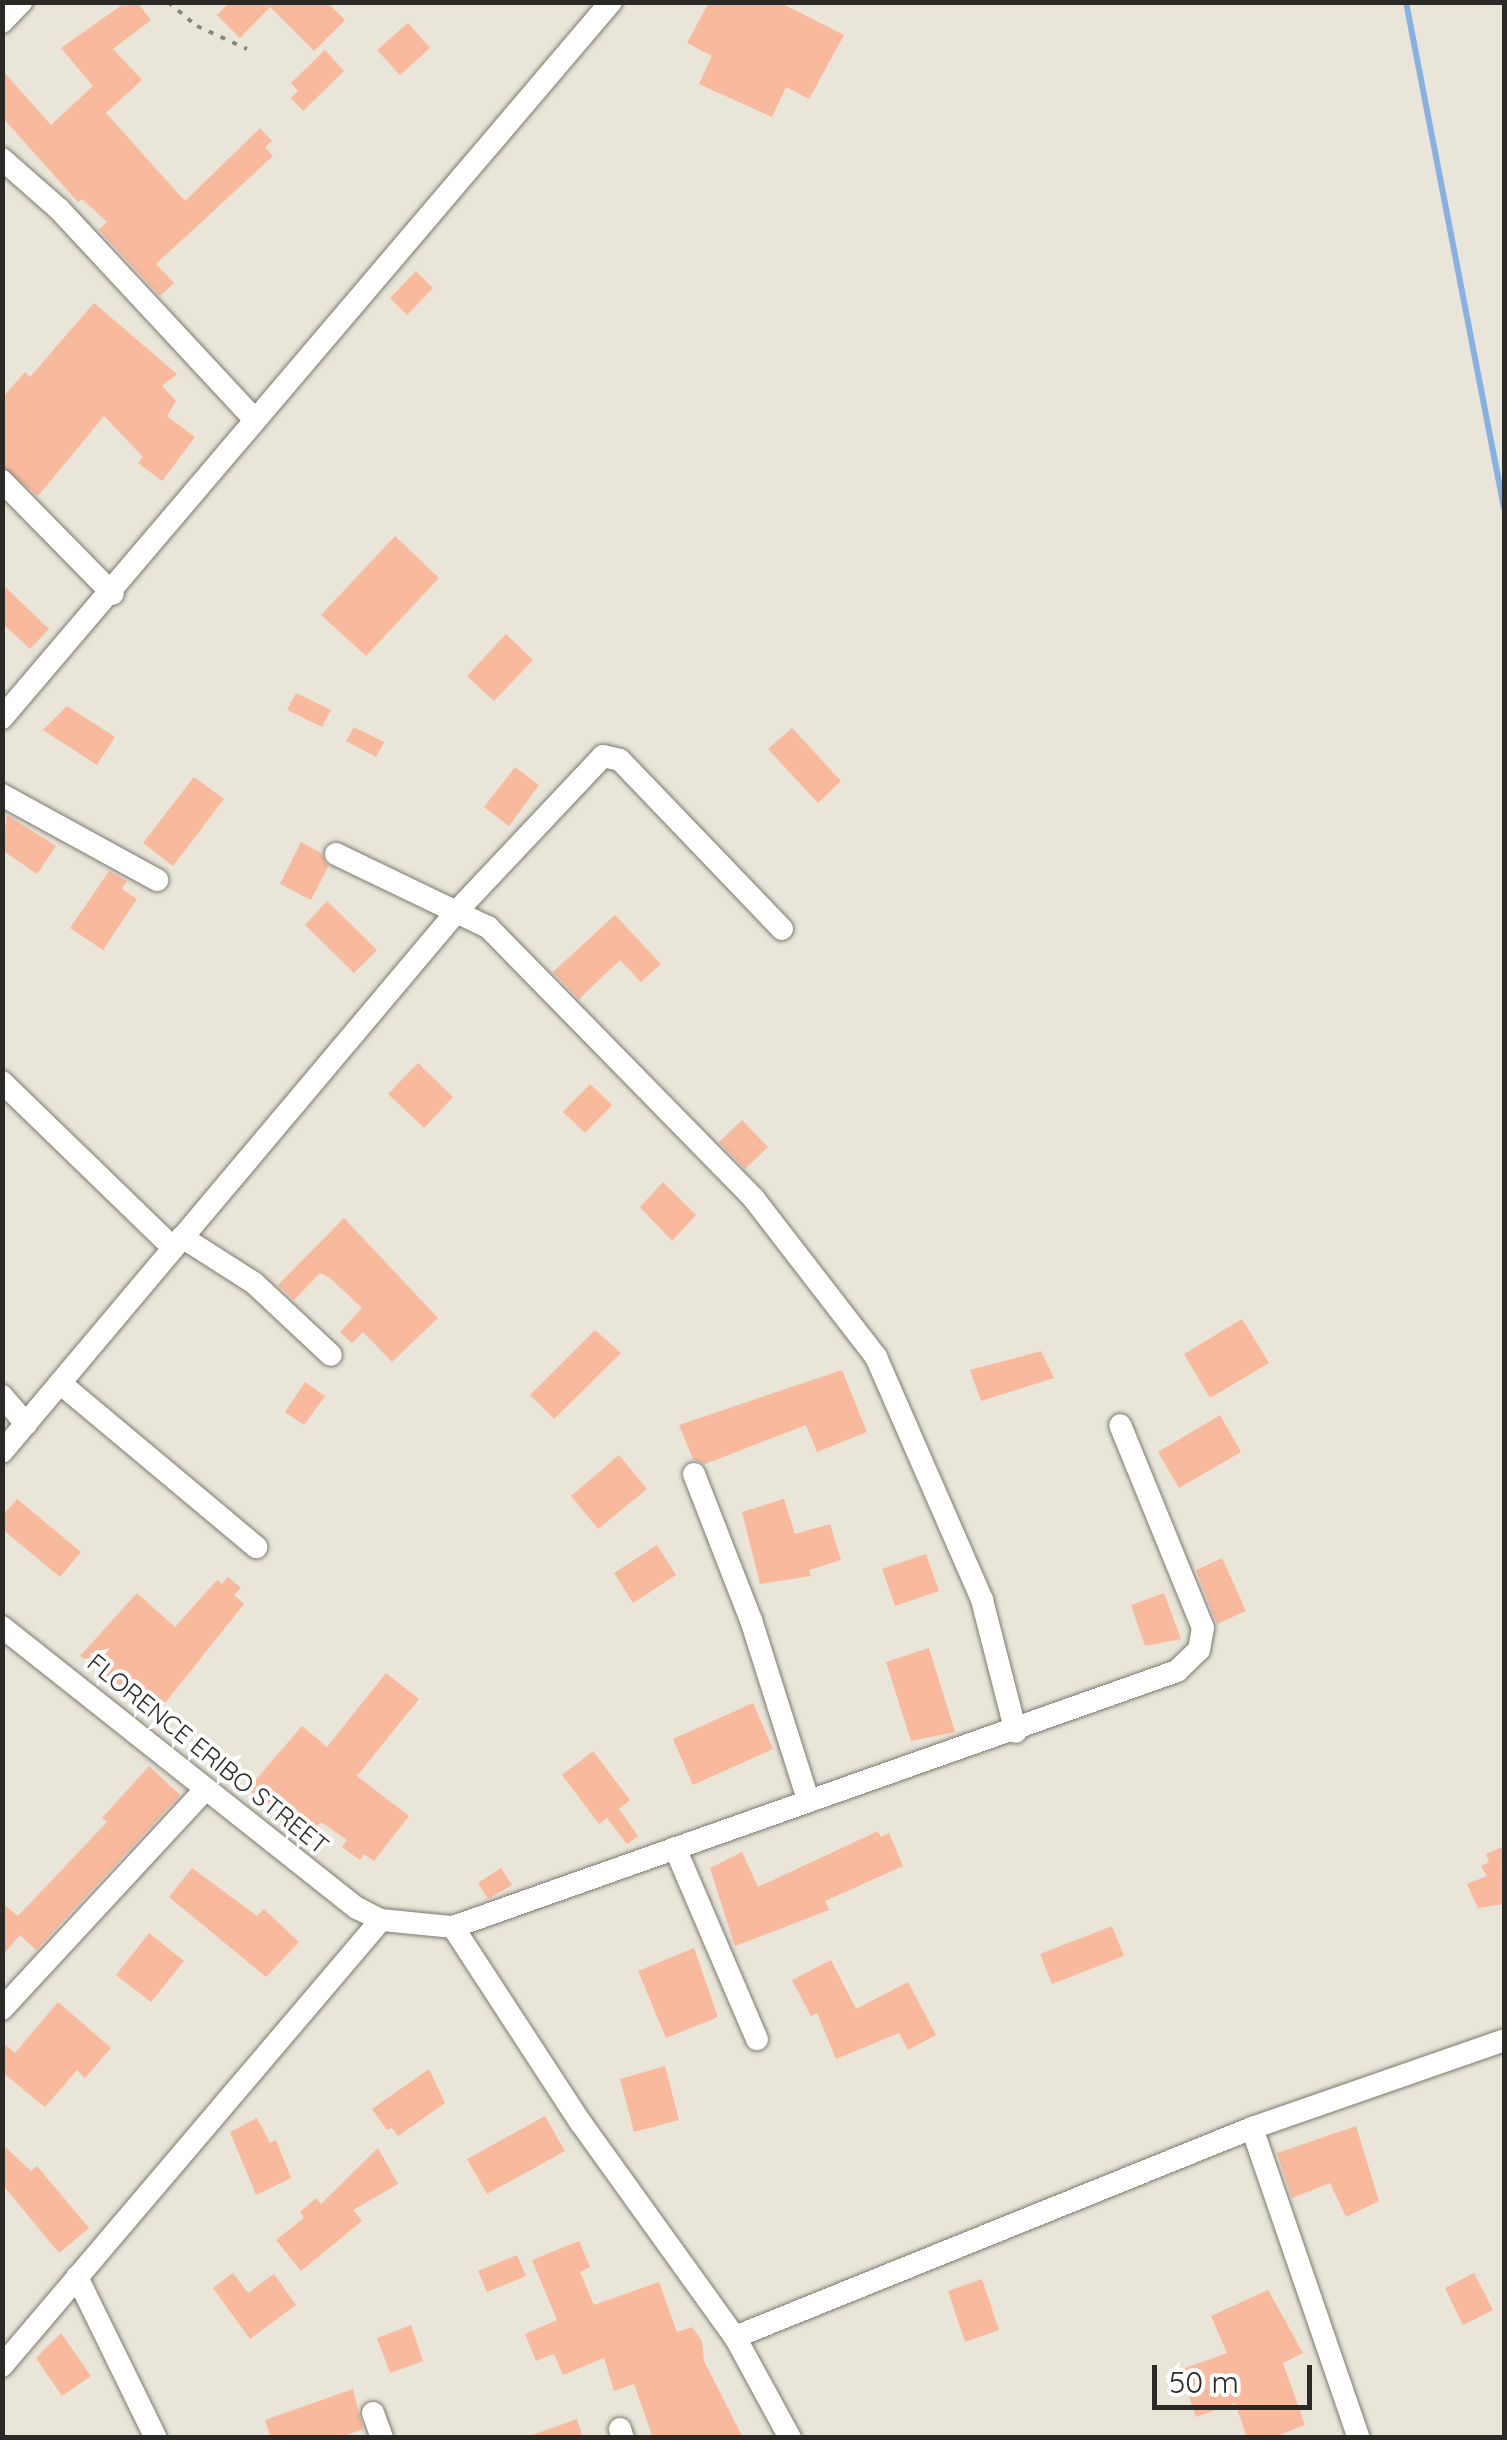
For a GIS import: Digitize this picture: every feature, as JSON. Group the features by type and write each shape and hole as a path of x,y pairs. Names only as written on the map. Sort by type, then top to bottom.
{"street":[{"path":"2,22 21,2"},
{"path":"2,718 113,594 253,418 611,2"},
{"path":"2,159 59,209 253,418"},
{"path":"2,481 113,594"},
{"path":"2,1452 458,911 603,756 620,760 782,929"},
{"path":"2,795 157,880"},
{"path":"336,854 488,926 754,1199 876,1357 982,1600 1016,1732"},
{"path":"2,1082 178,1243 254,1283 331,1354"},
{"path":"60,1383 256,1547"},
{"path":"2,1396 26,1424"},
{"path":"2,2366 381,1920 453,1928 808,1800 1016,1732 1177,1671 1199,1650 1203,1628 1120,1425"},
{"path":"694,1474 752,1620 808,1800"},
{"name":"FLORENCE ERIBO STREET","path":"2,1627 357,1908 381,1920"},
{"path":"2,2009 206,1789"},
{"path":"675,1848 757,2039"},
{"path":"453,1928 580,2123 735,2337 790,2438"},
{"path":"735,2337 1252,2128 1504,2040"},
{"path":"1252,2128 1359,2438"},
{"path":"77,2277 156,2438"},
{"path":"373,2413 382,2438"}],"path":[{"path":"168,2 196,26 247,49"}],"building":[{"path":"126,2 137,2 151,20 113,49 142,80 106,113 185,201 260,128 272,141 265,147 273,156 156,264 174,283 160,296 99,230 107,222 82,199 78,202 2,117 2,70 51,125 93,86 61,48"},
{"path":"230,2 327,2 345,20 314,51 270,7 240,38 217,15"},
{"path":"709,2 779,2 844,35 809,99 786,87 772,117 699,84 712,56 687,43"},
{"path":"408,23 430,48 400,75 377,50"},
{"path":"325,50 344,71 303,111 291,98 298,91 291,83"},
{"path":"416,271 433,288 407,315 390,298"},
{"path":"94,303 177,374 162,386 176,401 167,416 195,437 162,481 138,463 143,457 104,416 38,496 2,466 2,398 25,372 30,377"},
{"path":"395,536 439,578 366,656 321,615"},
{"path":"2,584 49,629 30,649 2,623"},
{"path":"506,634 533,660 494,701 467,676"},
{"path":"296,693 331,710 322,727 287,710"},
{"path":"67,706 115,737 97,765 43,730"},
{"path":"354,727 384,742 376,757 346,741"},
{"path":"792,728 841,781 818,803 768,749"},
{"path":"515,767 539,785 509,826 484,807"},
{"path":"194,777 224,799 173,866 143,843"},
{"path":"7,815 56,846 37,874 2,850"},
{"path":"301,842 321,853 328,867 311,900 280,884"},
{"path":"109,871 127,881 122,889 137,899 103,950 70,928"},
{"path":"327,901 377,950 354,973 305,925"},
{"path":"615,915 661,964 641,982 620,960 579,999 553,972"},
{"path":"418,1063 453,1097 424,1128 388,1094"},
{"path":"590,1084 612,1105 585,1133 563,1112"},
{"path":"742,1120 768,1147 745,1169 719,1142"},
{"path":"663,1182 696,1215 672,1241 640,1207"},
{"path":"344,1218 438,1318 392,1362 363,1332 352,1343 340,1332 362,1308 330,1278 320,1273 294,1300 278,1285"},
{"path":"1242,1319 1269,1363 1210,1398 1184,1354"},
{"path":"595,1330 621,1353 554,1419 530,1395"},
{"path":"1041,1351 1054,1378 981,1401 970,1370"},
{"path":"842,1370 867,1432 817,1452 806,1425 705,1464 693,1459 679,1425"},
{"path":"305,1382 325,1396 304,1425 285,1412"},
{"path":"1220,1415 1241,1452 1179,1488 1158,1452"},
{"path":"619,1455 647,1489 598,1529 571,1496"},
{"path":"17,1499 81,1552 60,1577 2,1529 2,1516"},
{"path":"784,1499 795,1534 830,1524 841,1560 809,1570 811,1576 760,1584 742,1512"},
{"path":"657,1545 676,1575 633,1603 614,1573"},
{"path":"926,1554 939,1591 895,1606 882,1569"},
{"path":"1222,1558 1246,1611 1217,1624 1196,1570"},
{"path":"228,1577 241,1588 234,1595 244,1604 157,1713 80,1656 137,1593 175,1627 217,1580 222,1584"},
{"path":"1164,1593 1181,1639 1145,1646 1131,1605"},
{"path":"929,1648 955,1732 911,1741 886,1662"},
{"path":"386,1673 419,1699 357,1776 409,1816 374,1861 364,1854 360,1860 342,1847 347,1840 321,1822 301,1843 248,1789 302,1726 327,1747"},
{"path":"753,1703 773,1749 693,1785 673,1739"},
{"path":"593,1751 630,1800 619,1809 638,1836 627,1844 607,1818 599,1824 562,1775"},
{"path":"149,1766 180,1795 36,1950 20,1935 2,1956 2,1903 18,1916 107,1822 102,1818"},
{"path":"878,1831 881,1837 889,1833 903,1866 825,1901 829,1910 735,1946 710,1868 742,1852 758,1887"},
{"path":"1504,1846 1504,1904 1478,1908 1467,1884 1487,1876 1481,1866 1489,1862 1486,1854"},
{"path":"192,1868 257,1916 264,1909 299,1942 266,1977 169,1897"},
{"path":"501,1868 512,1885 488,1899 478,1883"},
{"path":"1112,1926 1124,1956 1052,1984 1040,1954"},
{"path":"149,1933 184,1961 151,2002 116,1975"},
{"path":"694,1948 718,2017 666,2038 638,1971"},
{"path":"831,1960 856,2009 908,1982 936,2035 908,2050 899,2033 836,2059 817,2013 811,2016 792,1980"},
{"path":"58,2002 111,2048 85,2078 77,2070 45,2107 2,2072 2,2042 15,2053"},
{"path":"665,2066 679,2120 634,2132 620,2079"},
{"path":"429,2069 445,2103 398,2136 392,2128 387,2130 372,2109"},
{"path":"545,2116 565,2151 487,2194 467,2159"},
{"path":"257,2118 270,2143 276,2140 291,2178 256,2195 230,2132"},
{"path":"1356,2126 1379,2201 1346,2217 1330,2183 1292,2198 1277,2153"},
{"path":"2,2144 31,2171 37,2166 89,2228 59,2253 2,2184"},
{"path":"378,2148 398,2184 353,2210 362,2221 301,2271 276,2240 304,2218 300,2212 316,2198 321,2204"},
{"path":"579,2241 590,2267 580,2272 594,2305 659,2282 677,2332 692,2327 702,2341 704,2361 743,2438 653,2438 634,2384 614,2391 604,2358 563,2375 554,2354 536,2361 525,2334 557,2320 532,2260"},
{"path":"517,2255 526,2276 487,2292 478,2271"},
{"path":"233,2273 248,2293 274,2274 296,2305 250,2339 213,2288"},
{"path":"1474,2273 1493,2310 1463,2325 1445,2288"},
{"path":"982,2279 999,2330 965,2342 948,2291"},
{"path":"1268,2290 1303,2353 1283,2363 1305,2425 1272,2438 1247,2438 1235,2403 1196,2417 1180,2370 1227,2353 1211,2316"},
{"path":"411,2325 423,2361 390,2373 377,2338"},
{"path":"61,2333 91,2376 62,2396 36,2358"},
{"path":"353,2389 363,2429 339,2438 271,2438 265,2420"},
{"path":"577,2419 583,2438 532,2438 532,2435"}],"waterway":[{"path":"1406,2 1504,508"}]}
